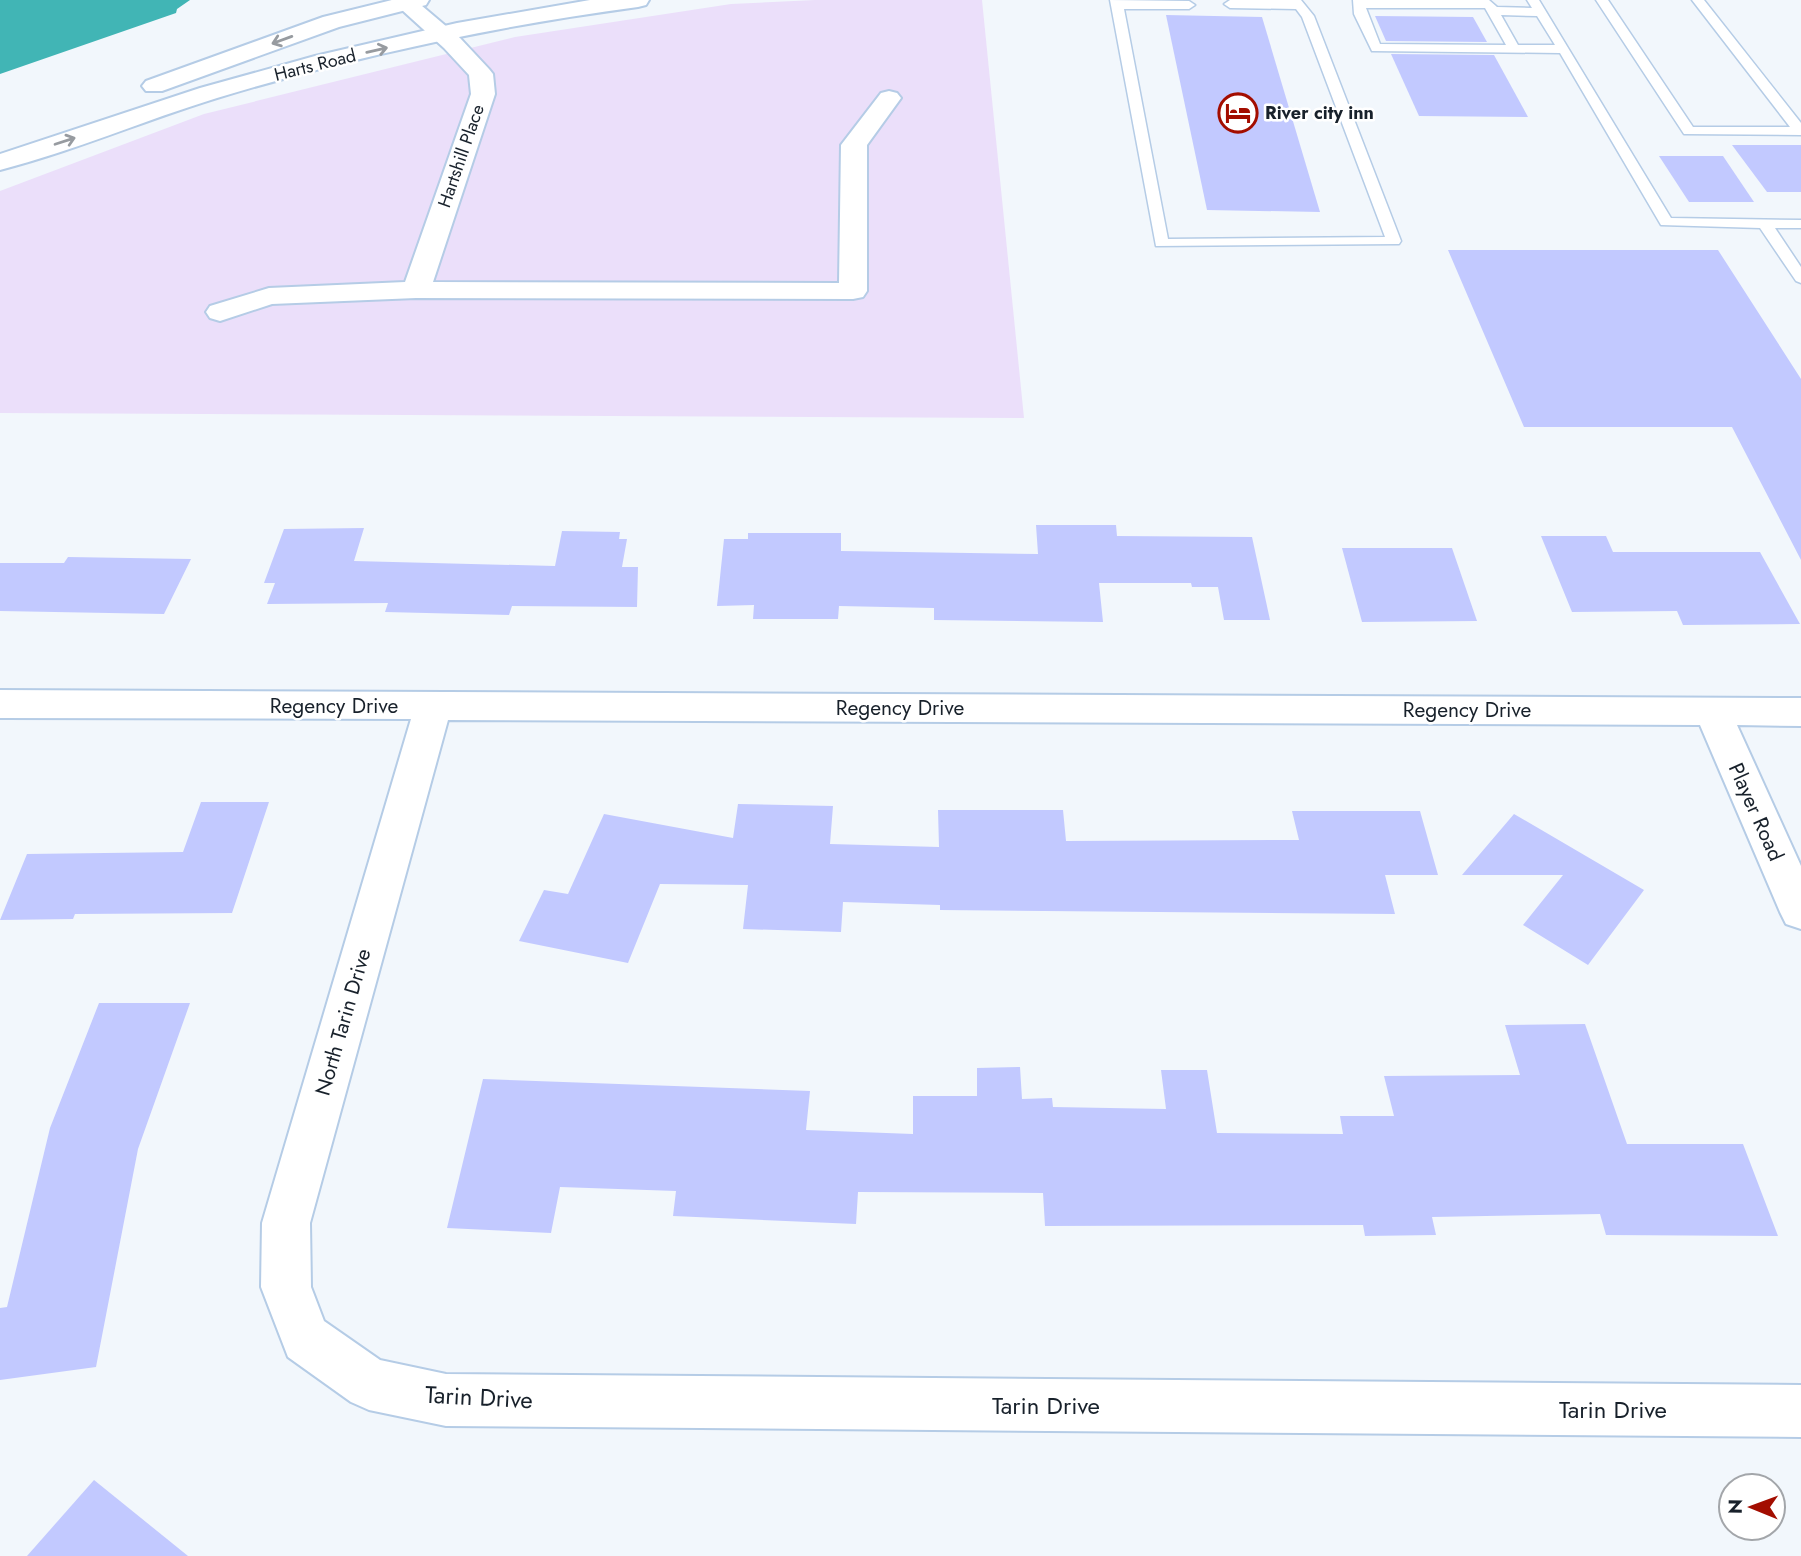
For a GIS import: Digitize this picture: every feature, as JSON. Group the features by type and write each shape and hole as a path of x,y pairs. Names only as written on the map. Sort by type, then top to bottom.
{"street":[{"name":"Harts Road","path":"0,162 278,73 442,34 638,0"},
{"name":"Harts Road","path":"0,141 331,22 408,1"},
{"name":"Hartshill Place","path":"408,1 481,74 483,94 416,290"},
{"path":"220,312 269,296 416,290 853,291 854,145 889,98"},
{"name":"Regency Drive","path":"0,704 1801,712"},
{"name":"North Tarin Drive","path":"306,1339 286,1287 286,1223 433,706"},
{"name":"Player Road","path":"1712,711 1801,912"},
{"name":"Tarin Drive","path":"306,1339 369,1384 446,1401 1801,1411"}],"lane":[{"path":"1533,0 1665,222 1801,223"},
{"path":"1602,0 1689,131 1800,131 1698,0"},
{"path":"1189,5 1117,2 1161,243 1394,241 1308,16 1296,3 1230,4"},
{"path":"1514,49 1489,4 1359,2 1360,14 1376,48 1471,49 1514,49 1564,49"},
{"path":"1407,4 1413,17"},
{"path":"1448,4 1455,17"},
{"path":"1493,11 1540,12"},
{"path":"1421,33 1428,48"},
{"path":"1463,33 1471,49"},
{"path":"1765,223 1801,278"}],"shaded area":[{"path":"815,0 982,0 1024,418 0,413 0,191 204,114 515,37 731,4"}],"water":[{"path":"0,0 190,0 177,9 176,13 0,74"}],"building":[{"name":"River city inn","path":"1166,15 1262,17 1320,212 1207,210"},
{"path":"1375,16 1473,17 1487,42 1386,41"},
{"path":"1391,54 1494,55 1528,117 1419,116"},
{"path":"1732,145 1801,145 1801,192 1767,192"},
{"path":"1659,156 1723,156 1754,202 1689,202"},
{"path":"1448,250 1718,250 1801,379 1801,560 1732,427 1524,427"},
{"path":"1036,525 1116,525 1117,536 1252,537 1270,620 1224,620 1218,587 1192,587 1191,583 1099,583 1103,622 934,620 934,608 839,606 838,619 753,619 754,605 717,606 724,539 748,539 748,533 841,533 841,551 1038,554"},
{"path":"364,528 354,561 555,566 562,531 620,532 619,539 627,539 622,567 638,567 637,607 512,606 509,615 385,612 388,603 267,604 275,583 264,583 284,529"},
{"path":"1541,536 1606,536 1613,552 1760,552 1800,624 1683,625 1677,611 1572,612"},
{"path":"1342,548 1452,548 1477,621 1362,622"},
{"path":"68,557 191,559 164,614 0,611 0,563 64,563"},
{"path":"201,802 269,802 232,913 75,914 73,919 0,920 27,854 183,852"},
{"path":"738,804 833,806 830,844 939,847 938,810 1063,810 1066,841 1299,840 1292,811 1420,811 1438,875 1385,875 1395,914 940,910 940,905 843,902 841,932 743,929 748,885 660,884 628,963 519,941 544,890 568,894 604,814 733,838"},
{"path":"1514,814 1644,890 1588,965 1523,925 1563,875 1462,875"},
{"path":"99,1003 190,1003 138,1149 96,1367 0,1380 0,1308 7,1307 50,1128"},
{"path":"1585,1024 1627,1144 1743,1144 1778,1236 1606,1235 1600,1214 1432,1217 1436,1235 1365,1236 1363,1225 1045,1226 1043,1193 858,1192 856,1224 673,1216 676,1191 560,1187 551,1233 447,1228 483,1079 810,1091 806,1130 913,1134 913,1096 977,1096 977,1068 1020,1067 1022,1099 1052,1098 1053,1107 1166,1109 1161,1070 1207,1070 1217,1133 1343,1134 1340,1116 1394,1116 1384,1076 1520,1075 1505,1025"},
{"path":"94,1480 188,1556 27,1556"}],"place":[{"name":"River city inn","path":"1238,113"}]}
